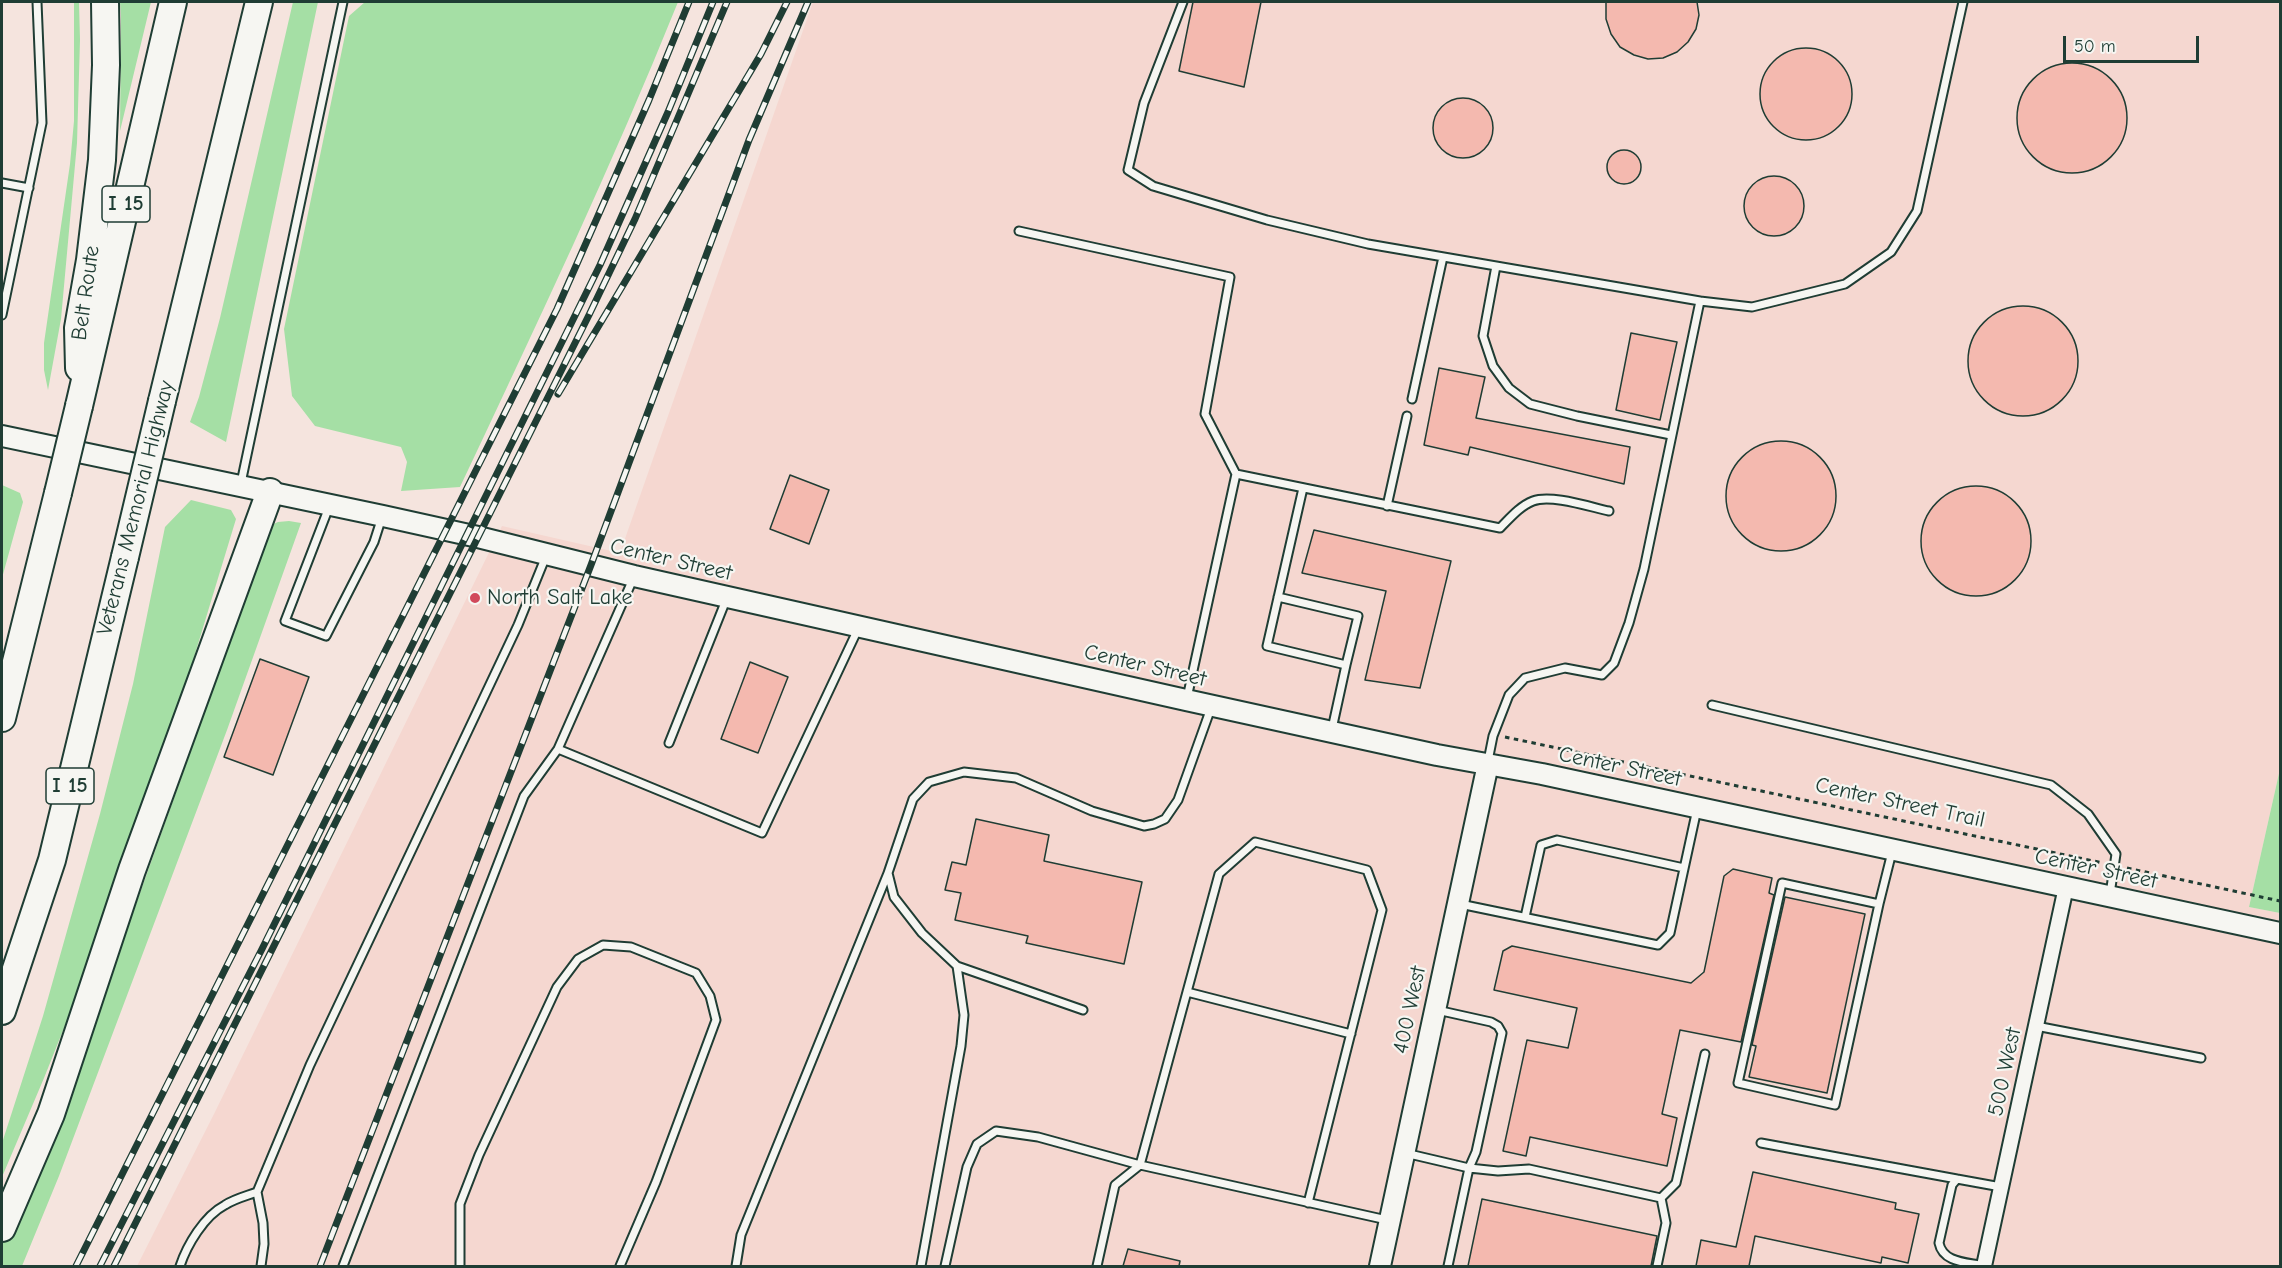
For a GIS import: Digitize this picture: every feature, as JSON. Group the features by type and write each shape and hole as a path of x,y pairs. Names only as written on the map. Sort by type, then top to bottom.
{"highway":[{"name":"Belt Route","path":"79,406 78,328 99,198 103,149 106,65 105,2"},
{"name":"I 15","path":"2,718 79,406 173,2"},
{"name":"Veterans Memorial Highway","path":"2,1011 52,861 259,2"},
{"path":"2,1228 51,1114 132,870 270,492"}],"main road":[{"name":"Center Street","path":"2,436 330,504 727,598 1212,706 2280,933"},
{"name":"400 West","path":"1380,1266 1488,764"}],"street":[{"name":"500 West","path":"1984,1266 2066,887"}],"lane":[{"path":"2,315 42,115 37,2"},
{"path":"240,486 343,2"},
{"path":"1183,2 1144,103 1128,170 1153,186 1267,220 1368,244 1700,301 1752,307 1845,284 1891,252 1917,211 1964,2"},
{"path":"2,183 29,188"},
{"path":"1019,231 1230,277 1205,414 1236,474 1186,700"},
{"path":"1412,399 1443,257"},
{"path":"1496,266 1483,336 1493,366 1509,388 1530,404 1671,435"},
{"path":"1488,764 1493,736 1509,695 1525,678 1565,668 1602,675 1614,663 1629,623 1644,569 1700,301"},
{"path":"1387,506 1407,416"},
{"path":"1236,474 1500,528 1522,507 1535,500 1549,498 1609,511"},
{"path":"1303,489 1267,646 1346,664"},
{"path":"330,504 285,621 326,636 374,542 383,516"},
{"path":"261,1266 264,1245 263,1223 257,1192 310,1065 518,625 547,554"},
{"path":"343,1266 524,796 558,749 634,576"},
{"path":"1278,597 1358,616 1331,731"},
{"path":"669,743 727,598"},
{"path":"558,749 762,833 859,627"},
{"path":"1712,705 2051,785 2088,814 2116,854 2109,897"},
{"path":"736,1266 741,1236 888,873 913,799 929,782 964,772 1016,778 1092,811 1144,826 1154,824 1165,819 1178,800 1212,706"},
{"path":"1458,903 1658,945 1670,933 1698,808"},
{"path":"1525,917 1541,845 1557,840 1684,868"},
{"path":"1097,1266 1115,1185 1140,1165 1219,874 1255,842 1367,870 1382,910 1308,1203"},
{"path":"1879,904 1782,883 1738,1083 1835,1105 1893,850"},
{"path":"888,873 894,897 922,933 957,966 1083,1010"},
{"path":"460,1266 460,1204 479,1155 557,987 578,959 603,945 631,947 696,973 710,996 716,1020 656,1182 620,1266"},
{"path":"921,1266 961,1046 964,1015 957,966"},
{"path":"1187,992 1351,1034"},
{"path":"1435,1010 1491,1022 1498,1026 1502,1033 1448,1266"},
{"path":"2036,1026 2200,1058"},
{"path":"1661,1198 1676,1182 1705,1054"},
{"path":"945,1266 967,1167 977,1144 996,1131 1038,1137 1140,1165 1390,1221"},
{"path":"1761,1143 2001,1188"},
{"path":"1404,1153 1469,1168 1498,1171 1529,1168 1661,1198"},
{"path":"1956,1179 1952,1185 1939,1243 1941,1251 1947,1258 1984,1266"},
{"path":"180,1266 183,1257 208,1217 225,1204 257,1192"},
{"path":"1657,1266 1666,1223 1661,1198"}],"path":[{"name":"Center Street Trail","path":"1512,738 2280,901"}],"shaded area":[{"path":"813,2 2280,2 2280,769 2249,907 2280,913 2280,1266 137,1266 214,1114 502,526 620,553"}],"green space":[{"path":"74,2 79,2 80,40 77,143 61,319 48,390 44,370 44,343 74,121"},
{"path":"120,2 151,2 120,131 121,16"},
{"path":"293,2 318,2 226,442 190,422 220,318"},
{"path":"365,2 678,2 600,185 460,487 401,491 407,462 401,447 315,426 292,396 284,329 349,16"},
{"path":"2,485 20,493 23,502 2,578"},
{"path":"191,500 231,510 236,519 157,779 82,983 2,1177 2,1143 43,1016 100,814 133,684 165,527"},
{"path":"289,521 301,523 227,730 59,1176 22,1266 2,1266 2,1240 126,932 208,703 250,570 269,526"},
{"path":"2280,769 2280,913 2249,907"}],"building":[{"path":"1193,2 1261,2 1244,87 1179,71"},
{"path":"1606,2 1697,2 1699,15 1696,29 1688,42 1677,52 1663,58 1648,59 1634,55 1620,47 1611,34 1606,19"},
{"path":"1797,48 1815,48 1832,55 1845,68 1852,85 1852,103 1845,120 1832,133 1815,140 1797,140 1780,133 1767,120 1760,103 1760,85 1767,68 1780,55"},
{"path":"2072,63 2093,67 2111,79 2123,97 2127,118 2123,139 2111,157 2093,169 2072,173 2051,169 2033,157 2021,139 2017,118 2021,97 2033,79 2051,67"},
{"path":"1457,98 1469,98 1480,103 1488,111 1493,128 1491,140 1480,153 1469,158 1457,158 1446,153 1438,145 1433,134 1433,122 1438,111 1446,103"},
{"path":"1624,150 1636,155 1641,167 1636,179 1624,184 1612,179 1607,167 1612,155"},
{"path":"1768,176 1780,176 1791,181 1799,189 1804,206 1802,218 1791,231 1780,236 1768,236 1757,231 1749,223 1744,212 1744,200 1749,189 1757,181"},
{"path":"2023,306 2044,310 2062,322 2074,340 2078,361 2074,382 2062,400 2044,412 2023,416 2002,412 1984,400 1972,382 1968,361 1972,340 1984,322 2002,310"},
{"path":"1631,333 1677,342 1660,420 1616,410"},
{"path":"1439,368 1485,377 1476,418 1630,447 1624,484 1470,447 1468,455 1424,445"},
{"path":"1781,441 1802,445 1820,457 1832,475 1836,496 1832,517 1820,535 1802,547 1781,551 1760,547 1742,535 1730,517 1726,496 1730,475 1742,457 1760,445"},
{"path":"790,475 829,490 809,544 770,529"},
{"path":"1976,486 1997,490 2015,502 2027,520 2031,541 2027,562 2015,580 1997,592 1976,596 1955,592 1937,580 1925,562 1921,541 1925,520 1937,502 1955,490"},
{"path":"1314,530 1451,561 1420,688 1365,680 1386,591 1302,573"},
{"path":"260,659 309,677 273,775 224,757"},
{"path":"750,662 788,677 758,753 721,739"},
{"path":"976,819 1049,835 1044,861 1142,882 1124,964 1026,943 1028,936 955,920 961,893 945,890 952,862 966,865"},
{"path":"1733,869 1772,878 1769,893 1774,895 1741,1042 1680,1030 1662,1114 1677,1118 1667,1166 1530,1137 1526,1156 1503,1151 1527,1040 1568,1048 1577,1008 1494,990 1503,951 1512,946 1691,983 1704,972 1724,876"},
{"path":"1785,897 1865,914 1827,1093 1749,1077 1756,1046 1752,1045"},
{"path":"1753,1172 1896,1203 1895,1209 1919,1214 1908,1263 1882,1257 1881,1263 1755,1236 1749,1266 1696,1266 1701,1240 1736,1247"},
{"path":"1482,1199 1657,1236 1651,1266 1468,1266"},
{"path":"1128,1249 1180,1261 1179,1266 1123,1266"}],"railway":[{"path":"76,1266 557,309 649,100 689,2"},
{"path":"100,1266 262,949 600,265 668,112 713,2"},
{"path":"114,1266 589,315 635,219 727,2"},
{"path":"558,394 761,54 787,2"},
{"path":"320,1266 591,565 749,140 808,2"}],"place":[{"name":"North Salt Lake","path":"475,598"}]}
